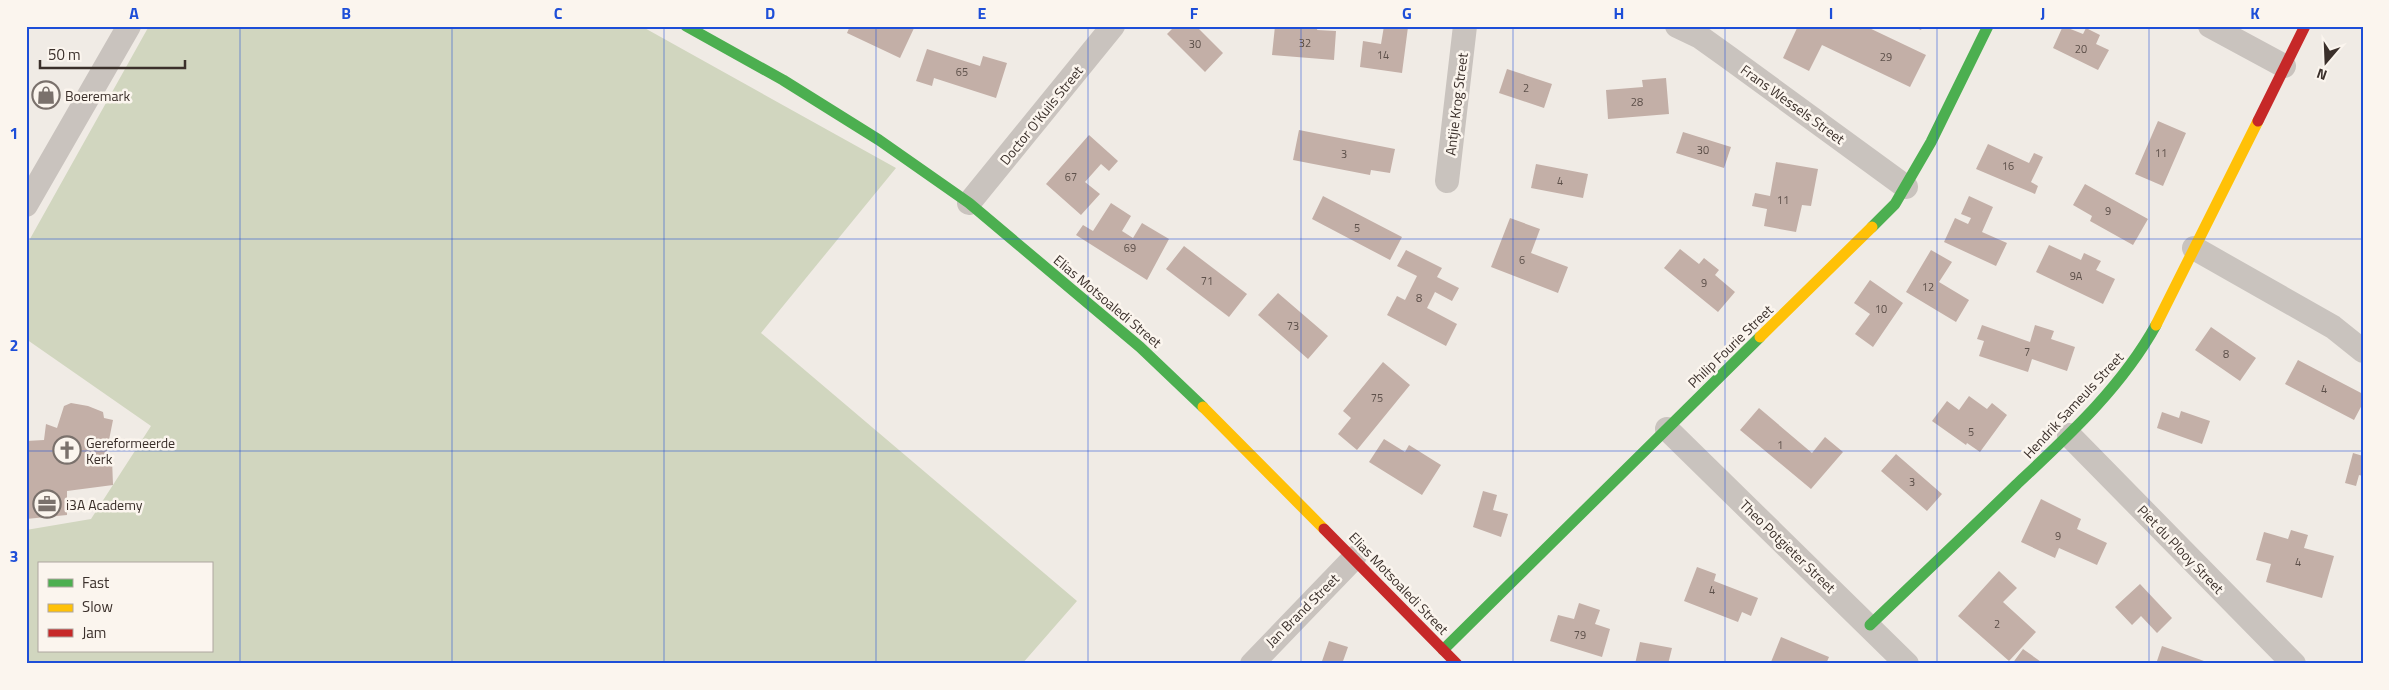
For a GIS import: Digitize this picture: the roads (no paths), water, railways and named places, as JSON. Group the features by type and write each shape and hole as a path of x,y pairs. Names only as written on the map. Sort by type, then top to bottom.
{"street":[{"path":"26,205 129,26"},
{"name":"Elias Motsoaledi Street","path":"686,26 783,80 879,140 969,203 1140,347 1182,385 1457,664"},
{"name":"Doctor O'Kuils Street","path":"969,203 1113,26"},
{"name":"Antjie Krog Street","path":"1447,181 1465,26"},
{"name":"Frans Wessels Street","path":"1677,26 1700,37 1906,187"},
{"name":"Philip Fourie Street","path":"1443,650 1884,216 1906,187 1947,110 1988,26"},
{"path":"2210,26 2284,66"},
{"name":"Hendrik Sameuls Street","path":"1870,626 2069,435 2123,376 2141,352 2305,26"},
{"path":"2194,248 2333,327 2363,351"},
{"name":"Theo Potgieter Street","path":"1667,429 1908,664"},
{"name":"Piet du Plooy Street","path":"2069,435 2294,664"},
{"name":"Jan Brand Street","path":"1252,664 1354,558"}],"place":[{"name":"Boeremark","path":"46,95"},
{"name":"Gereformeerde Kerk","path":"67,450"},
{"name":"i3A Academy","path":"47,504"}]}
